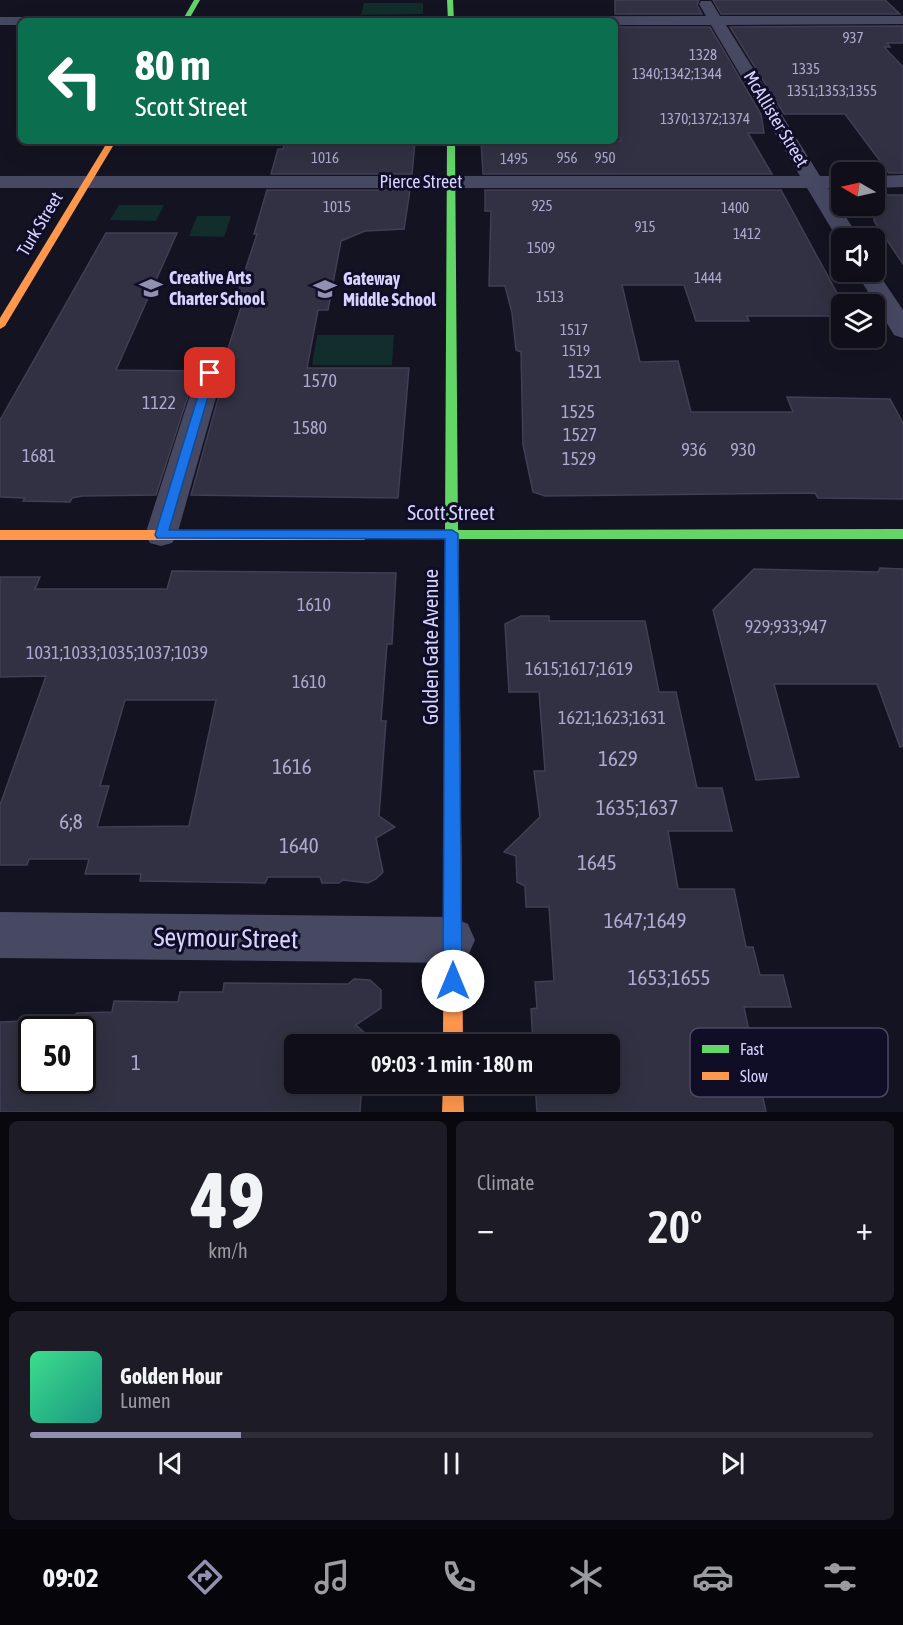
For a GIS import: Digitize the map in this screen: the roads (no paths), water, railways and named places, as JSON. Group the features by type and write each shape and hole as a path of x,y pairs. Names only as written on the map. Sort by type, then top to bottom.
{"main road":[{"path":"187,18 197,0"},
{"path":"450,0 450,18"},
{"name":"Turk Street","path":"0,326 110,144"},
{"name":"Golden Gate Avenue","path":"451,144 453,1034"},
{"name":"Scott Street","path":"0,535 903,534"},
{"path":"453,1094 453,1112"}],"street":[{"name":"McAllister Street","path":"703,0 842,228"},
{"path":"618,20 903,20"},
{"path":"0,21 18,21"},
{"path":"885,182 903,181"},
{"name":"Pierce Street","path":"0,182 831,182"},
{"path":"874,282 903,330"},
{"path":"161,535 210,373"},
{"name":"Seymour Street","path":"0,935 452,940"}],"place":[{"name":"Creative Arts Charter School","path":"151,288"},
{"name":"Gateway Middle School","path":"325,289"}]}
